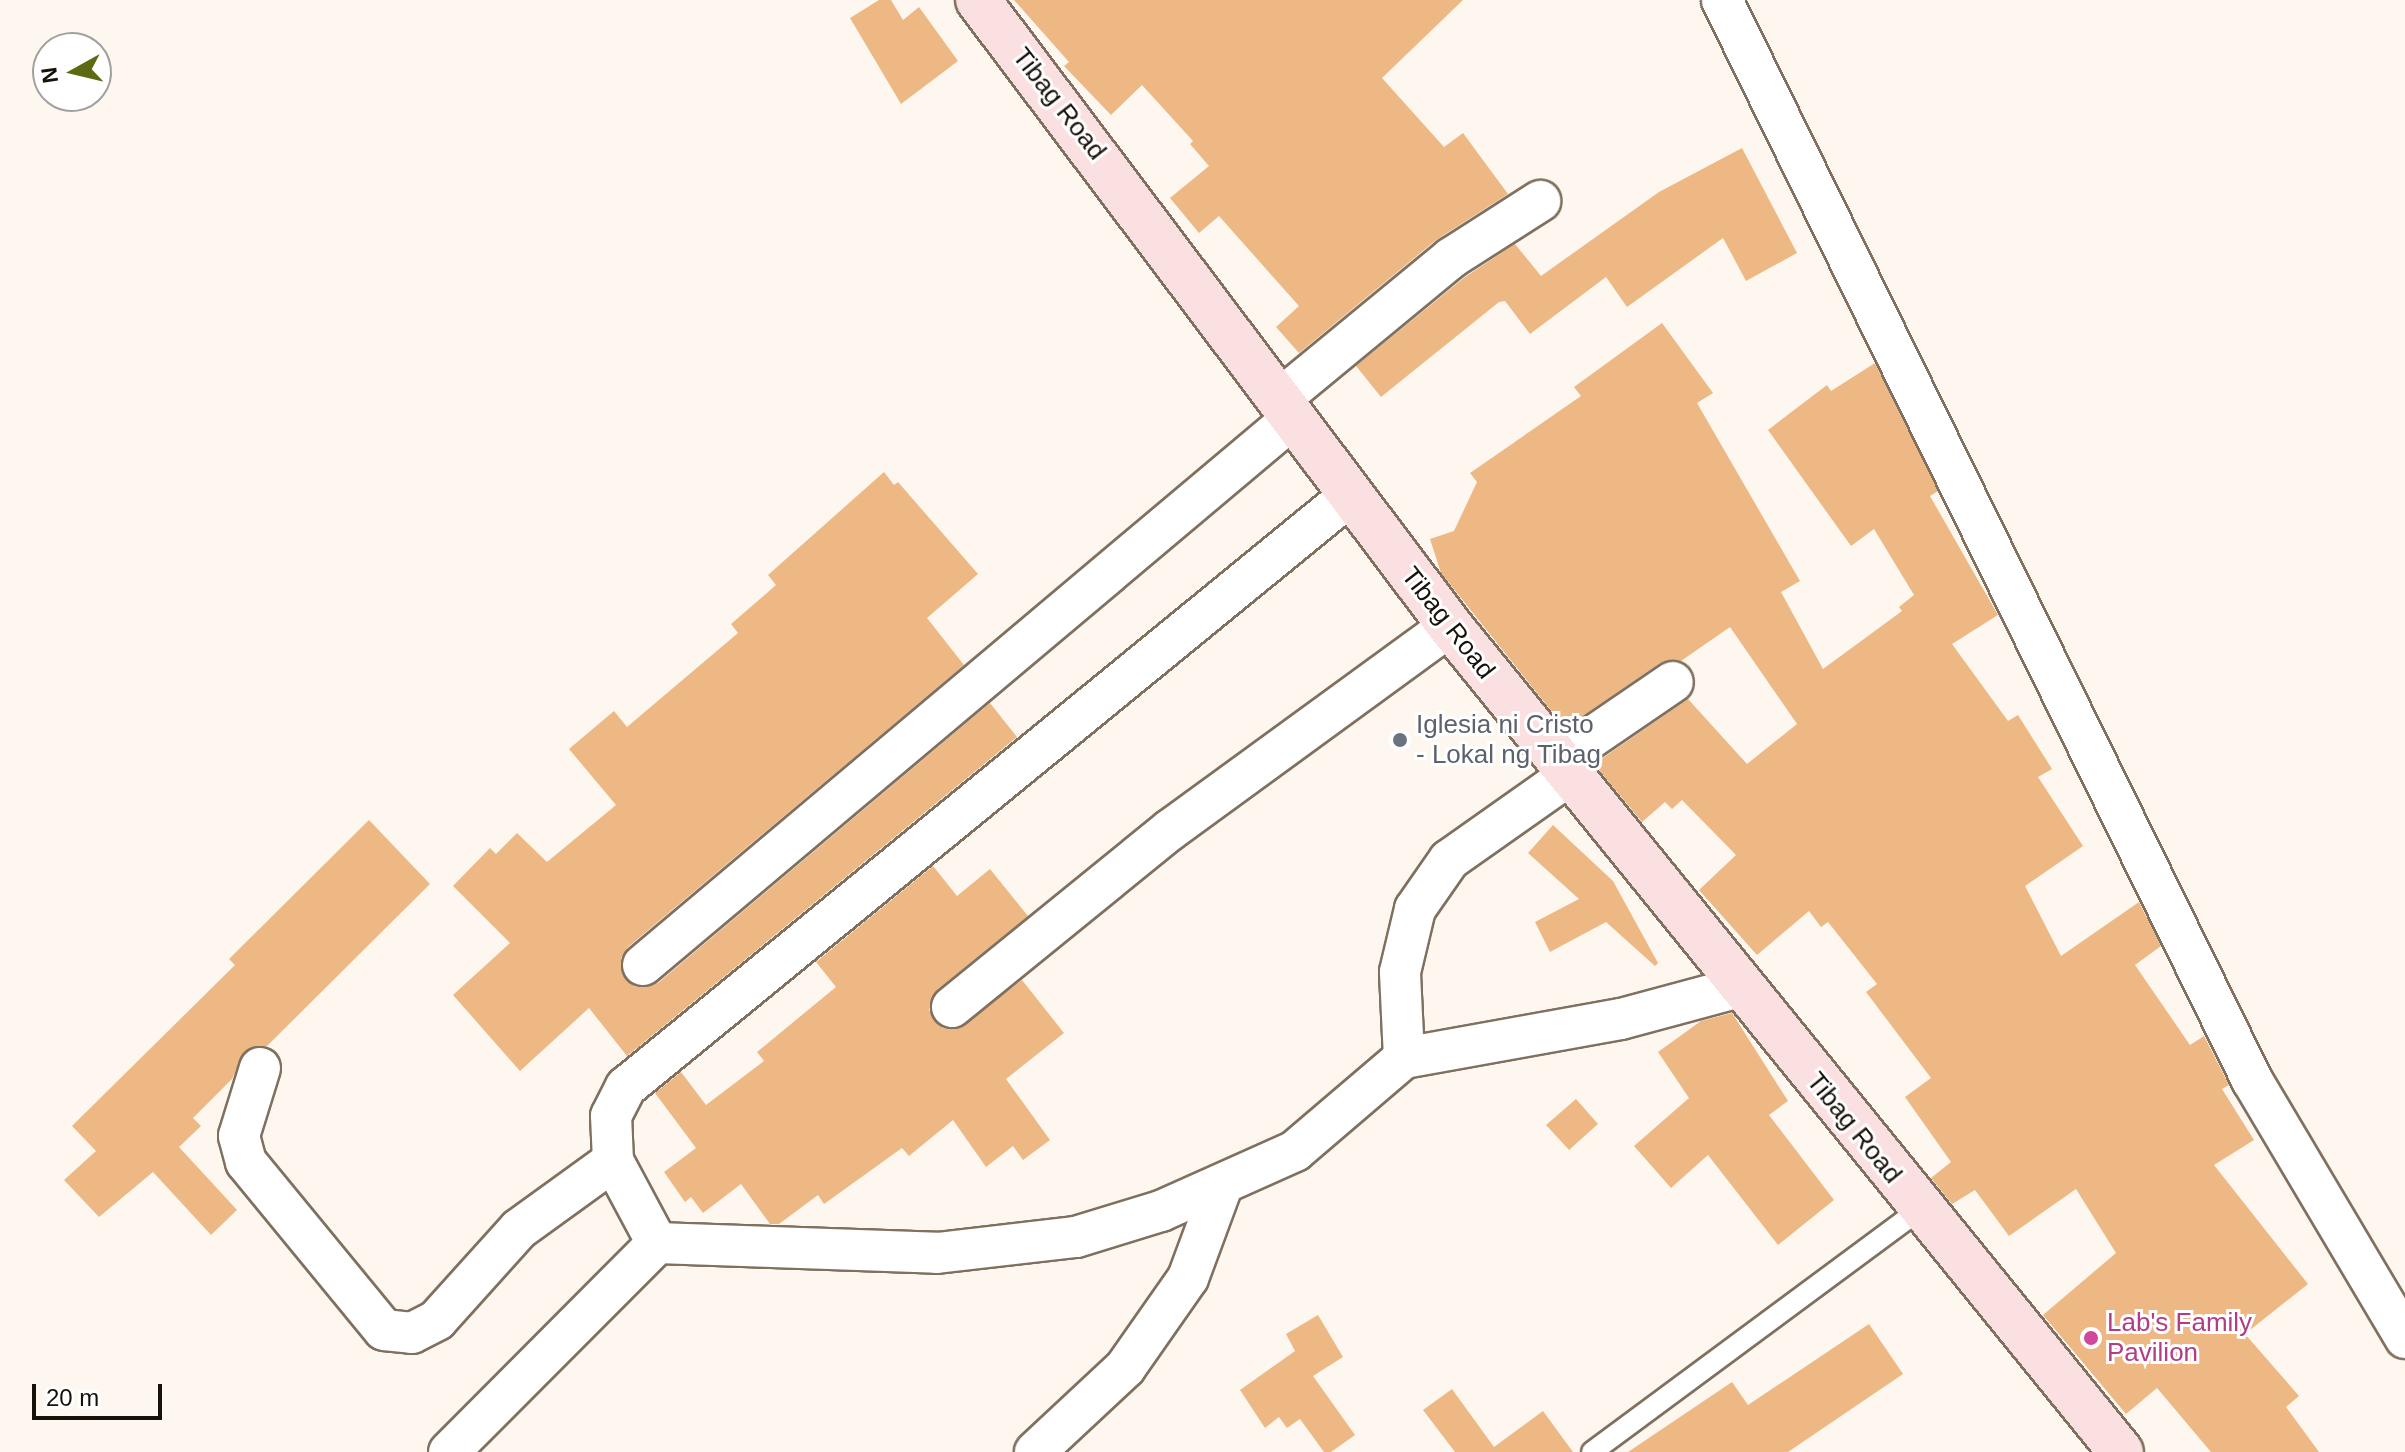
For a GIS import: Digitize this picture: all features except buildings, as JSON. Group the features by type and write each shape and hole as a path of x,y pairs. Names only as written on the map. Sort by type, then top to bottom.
{"street":[{"name":"Tibag Road","path":"978,0 1450,626 1920,1209 2121,1452"},
{"path":"1722,0 2252,1080 2405,1338"},
{"path":"643,965 1287,409 1440,267 1540,201"},
{"path":"657,1243 613,1161 611,1116 626,1087 1349,496"},
{"path":"952,1007 1170,830 1450,626"},
{"path":"1404,1058 1400,972 1415,909 1449,860 1673,682"},
{"path":"449,1452 657,1243 937,1253 1076,1237 1222,1186 1295,1151 1404,1058 1621,1019 1740,987"},
{"path":"260,1068 239,1136 246,1162 384,1330 412,1333 437,1320 519,1229 613,1161"},
{"path":"1035,1452 1125,1368 1188,1278 1222,1186"}],"lane":[{"path":"1592,1452 1920,1209"}],"place":[{"name":"Iglesia ni Cristo - Lokal ng Tibag","path":"1400,740"},
{"name":"Lab's Family Pavilion","path":"2091,1338"}]}
